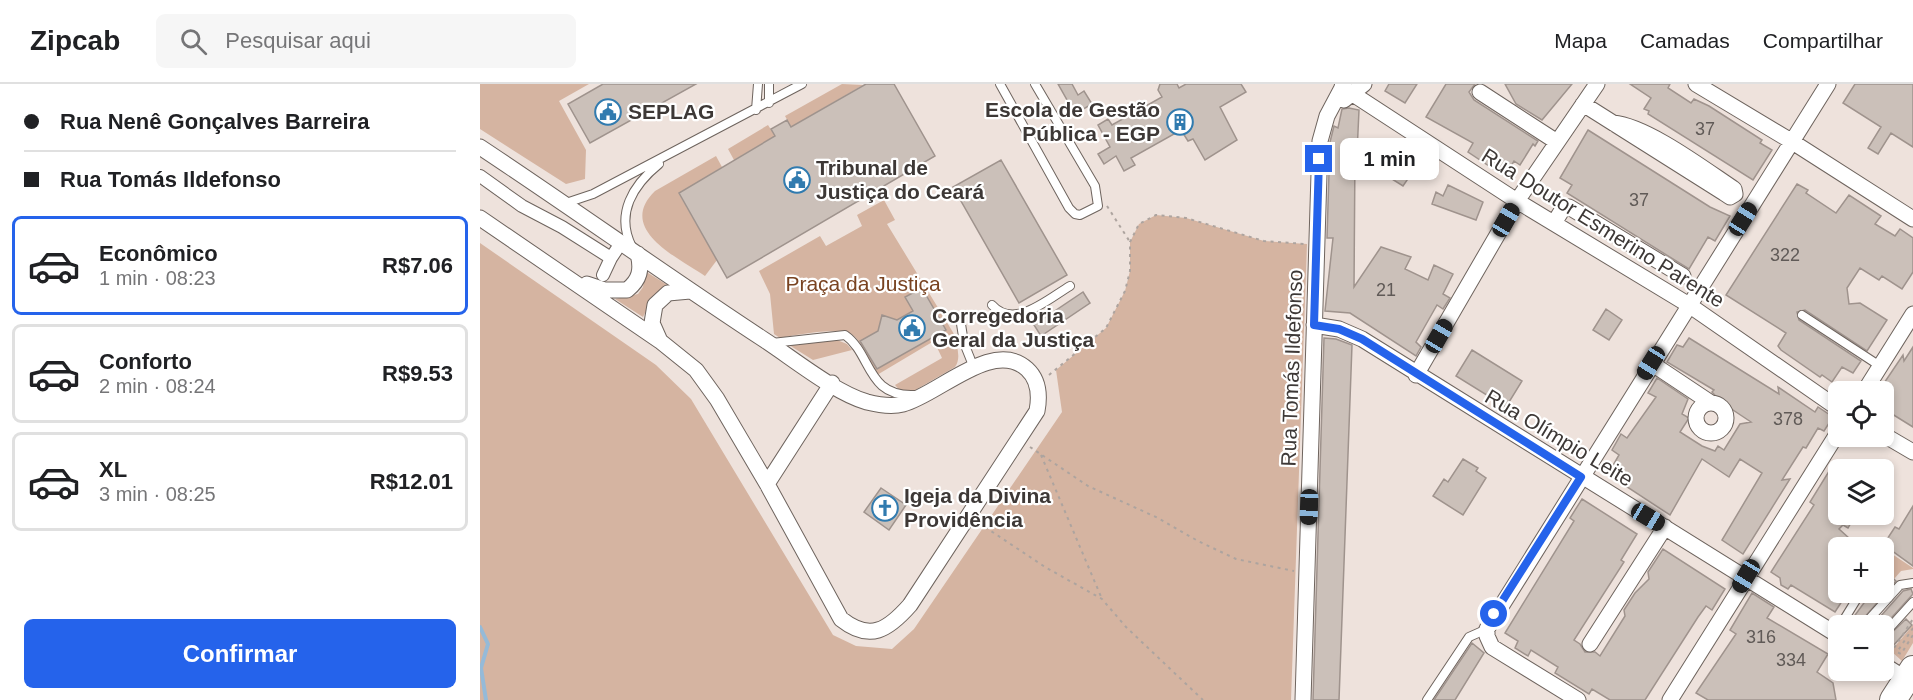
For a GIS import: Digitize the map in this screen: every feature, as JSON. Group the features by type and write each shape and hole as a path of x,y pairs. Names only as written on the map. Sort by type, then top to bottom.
{"street":[{"name":"Rua Tomás Ildefonso","path":"1303,700 1320,141 1330,111 1346,88 1364,84"},
{"path":"1416,375 1517,201 1597,84"},
{"path":"1696,84 1913,219"},
{"path":"1578,700 1492,648 1487,636 1487,628 1828,84"},
{"name":"Rua Doutor Esmerino Parente","path":"1346,88 1517,201 1689,305 1828,401"},
{"path":"1480,92 1557,142"},
{"path":"1584,104 1714,181"},
{"path":"480,147 690,291 852,396 885,406 904,404 974,368 998,359 1010,359 1020,363 1031,372 1037,385 1037,411 969,517 898,619 886,627 866,632 857,630 841,619 767,484 717,399 696,370 660,341 480,218"},
{"path":"480,176 522,206 614,254 603,275"},
{"path":"1554,223 1564,207 1569,207 1683,276"},
{"path":"569,279 604,290 627,290 639,278 640,267 637,253"},
{"path":"660,341 652,323 655,304 668,293 690,291"},
{"path":"1871,381 1913,314"},
{"name":"Rua Olímpio Leite","path":"1314,325 1339,329 1362,339 1416,375 1746,576 1828,629"},
{"path":"1651,363 1711,403"},
{"path":"767,484 832,384"},
{"path":"1894,441 1913,452"},
{"path":"1670,700 1829,447"},
{"path":"1590,644 1665,527"}],"lane":[{"path":"756,110 758,84"},
{"path":"769,84 769,103"},
{"path":"564,203 593,194 802,84"},
{"path":"1000,84 1073,213 1080,215 1098,206 1095,186 1035,84"},
{"path":"637,253 628,240 627,203 630,194 645,175 672,154"},
{"path":"992,305 1002,314 1017,315 1070,286"},
{"path":"1802,315 1880,366"},
{"path":"961,324 964,343 974,368"},
{"path":"770,343 845,335 852,341 877,382 904,395 925,395"},
{"path":"1873,615 1900,585 1907,582 1913,583"},
{"path":"1894,623 1913,602"},
{"path":"1427,700 1469,637 1487,628"}],"path":[{"path":"1099,201 1108,207 1130,242"},
{"path":"1037,385 1106,328 1125,291 1130,271 1130,242 1139,224 1156,215 1186,218 1264,241 1307,244 1316,251"},
{"path":"1020,440 1088,486 1236,559 1259,566 1307,573"},
{"path":"1041,455 1102,599 1126,627 1203,700"},
{"path":"969,517 1067,581 1102,599"},
{"path":"1898,674 1890,651 1913,619"},
{"path":"1913,628 1897,652 1901,654 1913,635"}],"green space":[{"path":"480,84 589,84 559,101 586,150 585,179 566,184 480,129"},
{"path":"842,84 863,85 791,127 785,116"},
{"path":"768,125 775,136 734,160 728,149"},
{"path":"716,156 722,167 679,194 717,260 705,276 655,241 646,230 642,218 645,205 655,191"},
{"name":"Praça da Justiça","path":"884,200 895,220 887,224 954,334 958,351 955,367 912,392 901,392 895,385 942,358 934,341 877,375 861,345 849,333 830,331 780,338 774,334 770,294 759,271 820,236 826,246 862,226 857,215"},
{"path":"1156,215 1186,218 1264,241 1307,244 1291,700 480,700 480,243 656,365 691,399 833,635 856,646 892,649 914,629 1062,412 1056,370 1106,328 1125,291 1130,271 1130,242 1139,224"},
{"path":"645,271 672,288 654,295 643,317 615,299 638,294 643,287"},
{"path":"837,340 847,344 852,350 813,360 789,345"},
{"path":"1894,555 1913,568 1901,571 1894,579"},
{"path":"1913,625 1913,643 1902,661 1894,654 1894,647"}],"building":[{"name":"SEPLAG","path":"603,84 696,84 590,143 568,104"},
{"name":"Tribunal de Justiça do Ceará","path":"866,84 894,84 935,156 727,278 679,193 775,136 771,129 787,120 791,127"},
{"path":"1058,84 1072,84 1078,95 1084,91 1092,104 1075,114"},
{"name":"Escola de Gestão Pública - EGP","path":"1160,84 1177,84 1179,88 1186,84 1241,84 1246,92 1220,107 1237,140 1205,160 1193,139 1188,141 1181,130 1131,158 1135,165 1124,171 1116,156 1104,164 1098,154 1110,147 1098,125 1108,119 1112,125 1162,97 1158,90"},
{"path":"1389,84 1417,84 1405,103 1385,91"},
{"path":"1446,84 1475,84 1469,92 1474,100 1538,141 1535,146 1533,144 1520,165 1514,161 1507,173 1500,168 1498,172 1468,152 1473,143 1426,117"},
{"path":"1505,84 1572,84 1542,120 1516,104"},
{"path":"1630,84 1670,84 1668,88 1691,103 1694,99 1709,106 1762,140 1760,143 1772,150 1753,180 1648,114 1649,111 1644,109 1651,98"},
{"path":"1855,84 1913,84 1913,147 1891,133 1878,154 1868,148 1881,127 1843,103"},
{"path":"1342,109 1359,110 1357,153 1355,153 1354,287 1381,247 1411,257 1405,269 1428,280 1434,265 1453,274 1443,294 1450,298 1443,309 1437,305 1416,342 1421,347 1416,356 1350,313 1325,311 1333,238 1327,238 1329,173 1331,173 1333,144 1330,142 1334,126 1338,128"},
{"path":"1588,130 1710,207 1730,216 1715,241 1708,237 1689,269 1567,193 1572,185 1560,178"},
{"path":"1396,154 1416,167 1403,186 1384,174"},
{"path":"1001,160 1067,275 1019,303 953,187"},
{"path":"1797,184 1808,190 1806,193 1836,213 1849,195 1881,216 1875,224 1895,236 1900,229 1913,238 1913,272 1902,289 1882,276 1879,280 1860,268 1847,288 1849,304 1860,303 1887,320 1867,351 1805,310 1797,312 1799,320 1861,361 1853,373 1842,367 1833,381 1822,375 1820,377 1781,350 1778,346 1786,333 1726,295"},
{"path":"1448,185 1483,202 1476,220 1432,204 1436,192 1443,196"},
{"name":"Corregedoria Geral da Justiça","path":"922,288 946,330 877,369 860,341 878,331 882,315 897,320 913,311 905,297"},
{"path":"1083,292 1090,303 1041,336 1034,325"},
{"path":"1606,309 1622,320 1609,340 1593,330"},
{"path":"1324,338 1336,339 1352,345 1339,700 1313,700"},
{"path":"1689,338 1779,394 1778,387 1815,412 1818,407 1828,414 1828,425 1824,431 1818,428 1806,448 1803,447 1782,480 1790,479 1743,554 1722,540 1762,473 1740,459 1729,477 1702,459 1670,515 1615,479 1619,472 1612,467 1619,455 1612,450 1621,434 1627,438 1656,397 1648,393 1657,378 1688,399 1682,414 1689,418 1680,432 1702,446 1715,451 1718,446 1724,450 1740,424 1751,422 1721,402 1712,392 1714,390 1667,362 1677,345 1683,347"},
{"path":"1913,347 1913,427 1894,415 1894,381 1885,381 1903,355 1904,361"},
{"path":"1472,350 1522,381 1506,407 1456,376"},
{"path":"1463,459 1478,468 1476,471 1486,478 1463,515 1433,496 1444,479 1448,482"},
{"path":"1828,473 1828,525 1843,525 1839,529 1848,537 1828,537 1828,603 1841,603 1835,612 1791,585 1788,589 1781,585 1780,578 1771,572 1814,505 1810,502"},
{"name":"Igeja da Divina Providência","path":"881,488 906,505 889,530 864,512"},
{"path":"1582,499 1637,534 1621,560 1624,562 1574,640 1585,652 1595,652 1600,656 1625,616 1624,610 1635,593 1649,579 1648,572 1663,549 1725,589 1712,610 1706,606 1698,617 1645,700 1610,700 1592,689 1589,694 1555,673 1558,667 1531,650 1528,656 1515,648 1518,641 1505,633 1574,521 1570,518"},
{"path":"1913,506 1913,566 1894,552 1894,537 1888,537 1895,527 1899,529"},
{"path":"1911,589 1913,594 1894,615 1882,615 1894,603 1903,591"},
{"path":"1752,593 1774,607 1767,618 1828,654 1817,672 1833,683 1836,700 1708,700 1696,693 1736,634 1730,630"},
{"path":"1864,603 1877,603 1867,615 1855,615"},
{"path":"1906,619 1912,625 1894,645 1894,630"},
{"path":"1472,643 1484,653 1455,700 1434,700"}],"waterway":[{"path":"480,627 488,644 481,668 486,700"}],"place":[{"name":"SEPLAG","path":"608,112"},
{"name":"Escola de Gestão Pública - EGP","path":"1180,122"},
{"name":"Tribunal de Justiça do Ceará","path":"797,180"},
{"name":"Corregedoria Geral da Justiça","path":"912,328"},
{"name":"Igeja da Divina Providência","path":"885,508"}],"route":[{"path":"1319,159 1314,325 1339,329 1362,339 1581,477 1494,614"}]}
